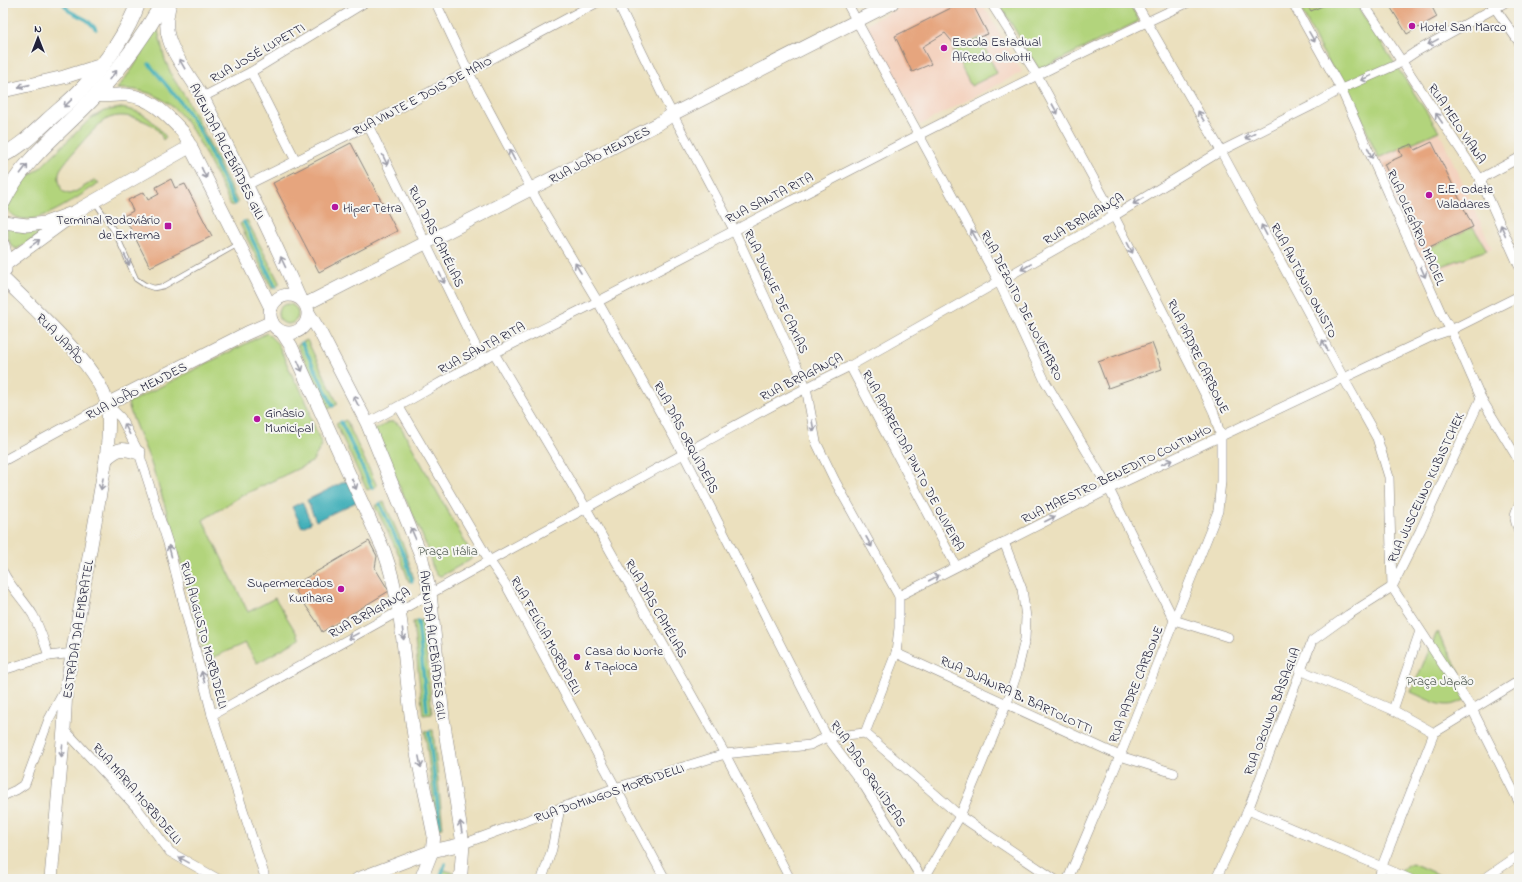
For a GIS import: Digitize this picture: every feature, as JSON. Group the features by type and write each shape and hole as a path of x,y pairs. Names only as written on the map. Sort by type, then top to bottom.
{"main road":[{"path":"3,154 35,133 83,88 102,65 133,18 138,3"},
{"path":"3,202 26,166 41,149 96,95 133,50 163,3"}],"street":[{"name":"AVENIDA ALCEBÍADES GILI","path":"170,3 167,22 168,37 182,66 203,97 304,305 320,332 367,423 421,555 430,593 443,718 463,844 459,879"},
{"name":"RUA JOSÉ LUPETTI","path":"203,97 251,72 364,3"},
{"name":"RUA DAS ORQUÍDEAS","path":"436,3 468,71 531,189 598,302 683,453 827,737 865,787 923,879"},
{"name":"RUA VINTE E DOIS DE MAIO","path":"247,185 368,124 596,3"},
{"name":"RUA DUQUE DE CAXIAS","path":"618,3 734,230 806,387 816,442 835,481 899,596 899,628 896,653 866,733"},
{"name":"RUA DEZOITO DE NOVEMBRO","path":"847,3 999,282 1045,381 1109,489 1174,620"},
{"name":"RUA JOÃO MENDES","path":"304,305 892,3"},
{"name":"RUA PADRE CARBONE","path":"991,3 1036,75 1114,216 1207,398 1214,413 1221,437 1221,482 1218,511 1120,756 1068,879"},
{"name":"RUA ANTÔNIO ONISTO","path":"1136,3 1221,151 1377,438 1389,477 1392,587"},
{"name":"RUA SANTA RITA","path":"367,423 399,407 482,359 598,302 918,135 1036,75 1187,3"},
{"name":"RUA OLEGÁRIO MACIEL","path":"1293,3 1341,89 1481,398 1519,461"},
{"name":"RUA MELO VIANA","path":"1363,3 1480,179 1519,266"},
{"name":"RUA BRAGANÇA","path":"212,715 683,453 806,387 850,366 1114,216 1221,151 1313,105 1341,89 1402,61 1493,5 1504,3"},
{"path":"1493,5 1519,42"},
{"path":"3,91 64,77 102,65"},
{"path":"251,72 296,161"},
{"path":"96,95 130,95 142,98 169,116 183,132 271,308"},
{"name":"RUA DAS CAMÉLIAS","path":"368,124 482,359"},
{"path":"3,222 27,225 45,223 75,212 191,146"},
{"path":"1480,179 1519,158"},
{"path":"4,265 75,212"},
{"path":"3,245 4,280"},
{"name":"RUA JAPÃO","path":"4,280 77,354 99,382 107,404"},
{"path":"282,332 294,332 300,330 308,320 304,305 294,295 282,296 273,303 270,313 272,322 282,332 291,346 384,551 390,568 399,610 412,723 434,836 432,851 421,879"},
{"name":"RUA MAESTRO BENEDITO COUTINHO","path":"899,596 1109,489 1433,336 1450,330 1519,296"},
{"name":"RUA JOÃO MENDES","path":"3,461 107,404 247,332 272,322"},
{"name":"RUA DAS CAMÉLIAS","path":"494,353 586,508 725,754 790,879"},
{"name":"RUA APARECIDA PINTO DE OLIVEIRA","path":"850,366 956,566"},
{"name":"RUA JUSCELINO KUBISTCHEK","path":"1392,587 1420,531 1481,398"},
{"name":"RUA AUGUSTO MORBIDELLI","path":"107,404 121,418 139,453 168,543 212,715 264,874 264,879"},
{"name":"ESTRADA DA EMBRATEL","path":"51,879 66,689 106,459 108,440 107,404"},
{"name":"RUA FELÍCIA MORBIDELI","path":"399,407 489,560 506,586 665,879"},
{"path":"106,459 115,450 120,448 139,453"},
{"path":"1519,505 1514,514 1519,531"},
{"path":"923,879 960,816 1007,703 1017,673 1025,639 1026,617 1022,589 1004,542"},
{"path":"3,572 9,583 33,615 42,634 49,656"},
{"path":"1392,587 1472,709 1519,802"},
{"name":"RUA OZOLINO BASAGLIA","path":"1216,879 1248,810 1312,641 1348,615 1392,587"},
{"path":"1174,620 1228,637"},
{"path":"1393,710 1420,631"},
{"path":"3,670 49,656 72,653"},
{"name":"RUA DJANIRA B. BARTOLOTTI","path":"896,653 1120,756 1174,773"},
{"path":"1300,670 1393,710 1434,733"},
{"path":"1379,879 1382,866 1434,733 1519,681"},
{"path":"3,796 25,784 48,719 66,689"},
{"name":"RUA MARIA MORBIDELLI","path":"64,729 137,808 170,852 218,879"},
{"path":"866,733 960,816 1054,879"},
{"name":"RUA DOMINGOS MORBIDELLI","path":"358,879 432,851 463,844 615,788 725,754 810,745 827,737 866,733"},
{"path":"542,879 552,849 560,808"},
{"path":"1248,810 1410,879"},
{"path":"1484,879 1519,855"}],"lane":[{"path":"95,202 116,234 136,279 144,285 154,288 164,286 238,244"}],"shaded area":[{"name":"Escola Estadual Alfredo Olivotti","path":"907,3 982,3 1022,72 920,125 866,24"},
{"path":"1439,131 1492,248 1422,278 1378,158"}],"green space":[{"path":"999,3 1130,3 1139,21 1039,70"},
{"path":"1298,3 1355,3 1439,131 1378,158 1358,110 1319,46"},
{"path":"157,26 165,60 173,78 186,98 202,128 238,203 231,206 193,131 174,108 150,93 117,89 133,68"},
{"path":"980,38 997,73 971,86 953,51"},
{"path":"121,108 147,117 166,137 163,140 160,133 153,126 134,118 115,116 105,120 95,128 74,152 60,170 59,175 62,191 69,194 95,180 99,183 65,205 37,218 24,219 13,215 5,205 10,190 41,167 90,119 104,111"},
{"path":"247,220 280,284 272,289 240,224"},
{"path":"7,227 26,233 49,229 17,249 10,243"},
{"path":"1473,227 1487,250 1439,267 1429,248"},
{"path":"288,304 295,307 298,314 295,321 288,324 281,321 278,314 281,307"},
{"path":"267,333 278,344 295,382 298,384 310,410 310,416 322,445 312,462 241,496 203,520 248,612 275,598 300,639 257,663 245,643 205,661 168,516 150,461 133,420 128,403"},
{"path":"307,340 338,404 328,409 297,345"},
{"path":"346,420 377,486 367,490 336,424"},
{"name":"Praça Itália","path":"389,422 396,423 401,427 471,553 472,557 470,560 441,576 435,572 433,568 427,547 415,519 375,438 375,430"},
{"path":"384,502 405,549 414,579 409,582 400,557 375,506"},
{"path":"423,620 432,714 423,715 413,622"},
{"name":"Praça Japão","path":"1437,632 1469,688 1466,699 1452,705 1438,704 1411,692"},
{"path":"433,730 443,828 437,829 425,731"},
{"path":"1412,863 1448,879 1398,879 1403,869"},
{"path":"445,870 456,874 455,879 438,879 442,871"}],"water":[{"path":"348,480 358,501 316,521 307,500"},
{"path":"302,502 311,523 302,527 292,507"}],"building":[{"path":"961,3 972,3 988,34 955,45 945,33 922,47 931,64 912,72 895,36"},
{"path":"1306,3 1329,3 1311,11"},
{"name":"Hotel San Marco","path":"1388,3 1430,3 1437,17 1407,34"},
{"name":"E.E. Odete Valadares","path":"1432,142 1473,227 1425,249 1384,164 1402,156 1399,149 1412,144 1415,150"},
{"name":"Hiper Tetra","path":"351,143 397,231 319,272 273,183"},
{"name":"Terminal Rodoviário de Extrema","path":"171,179 175,188 185,184 212,236 150,267 124,216 133,211 128,200 144,192 148,200 159,194 156,187"},
{"path":"1152,343 1162,369 1108,388 1098,362"},
{"name":"Supermercados Kurihara","path":"369,541 377,556 375,568 389,591 322,632 317,622 292,586"}],"waterway":[{"path":"63,3 69,11 87,20 96,29"},
{"path":"149,64 182,104 199,129 235,204"},
{"path":"244,222 275,287"},
{"path":"302,343 333,406"},
{"path":"341,422 372,488"},
{"path":"380,504 406,560 412,581"},
{"path":"418,621 427,711"},
{"path":"429,732 440,826"},
{"path":"440,879 445,864"}],"place":[{"name":"Hotel San Marco","path":"1412,26"},
{"name":"Escola Estadual Alfredo Olivotti","path":"944,48"},
{"name":"E.E. Odete Valadares","path":"1429,195"},
{"name":"Hiper Tetra","path":"335,207"},
{"name":"Terminal Rodoviário de Extrema","path":"168,226"},
{"name":"Ginásio Municipal","path":"257,419"},
{"name":"Supermercados Kurihara","path":"341,589"},
{"name":"Casa do Norte & Tapioca","path":"577,657"}]}
